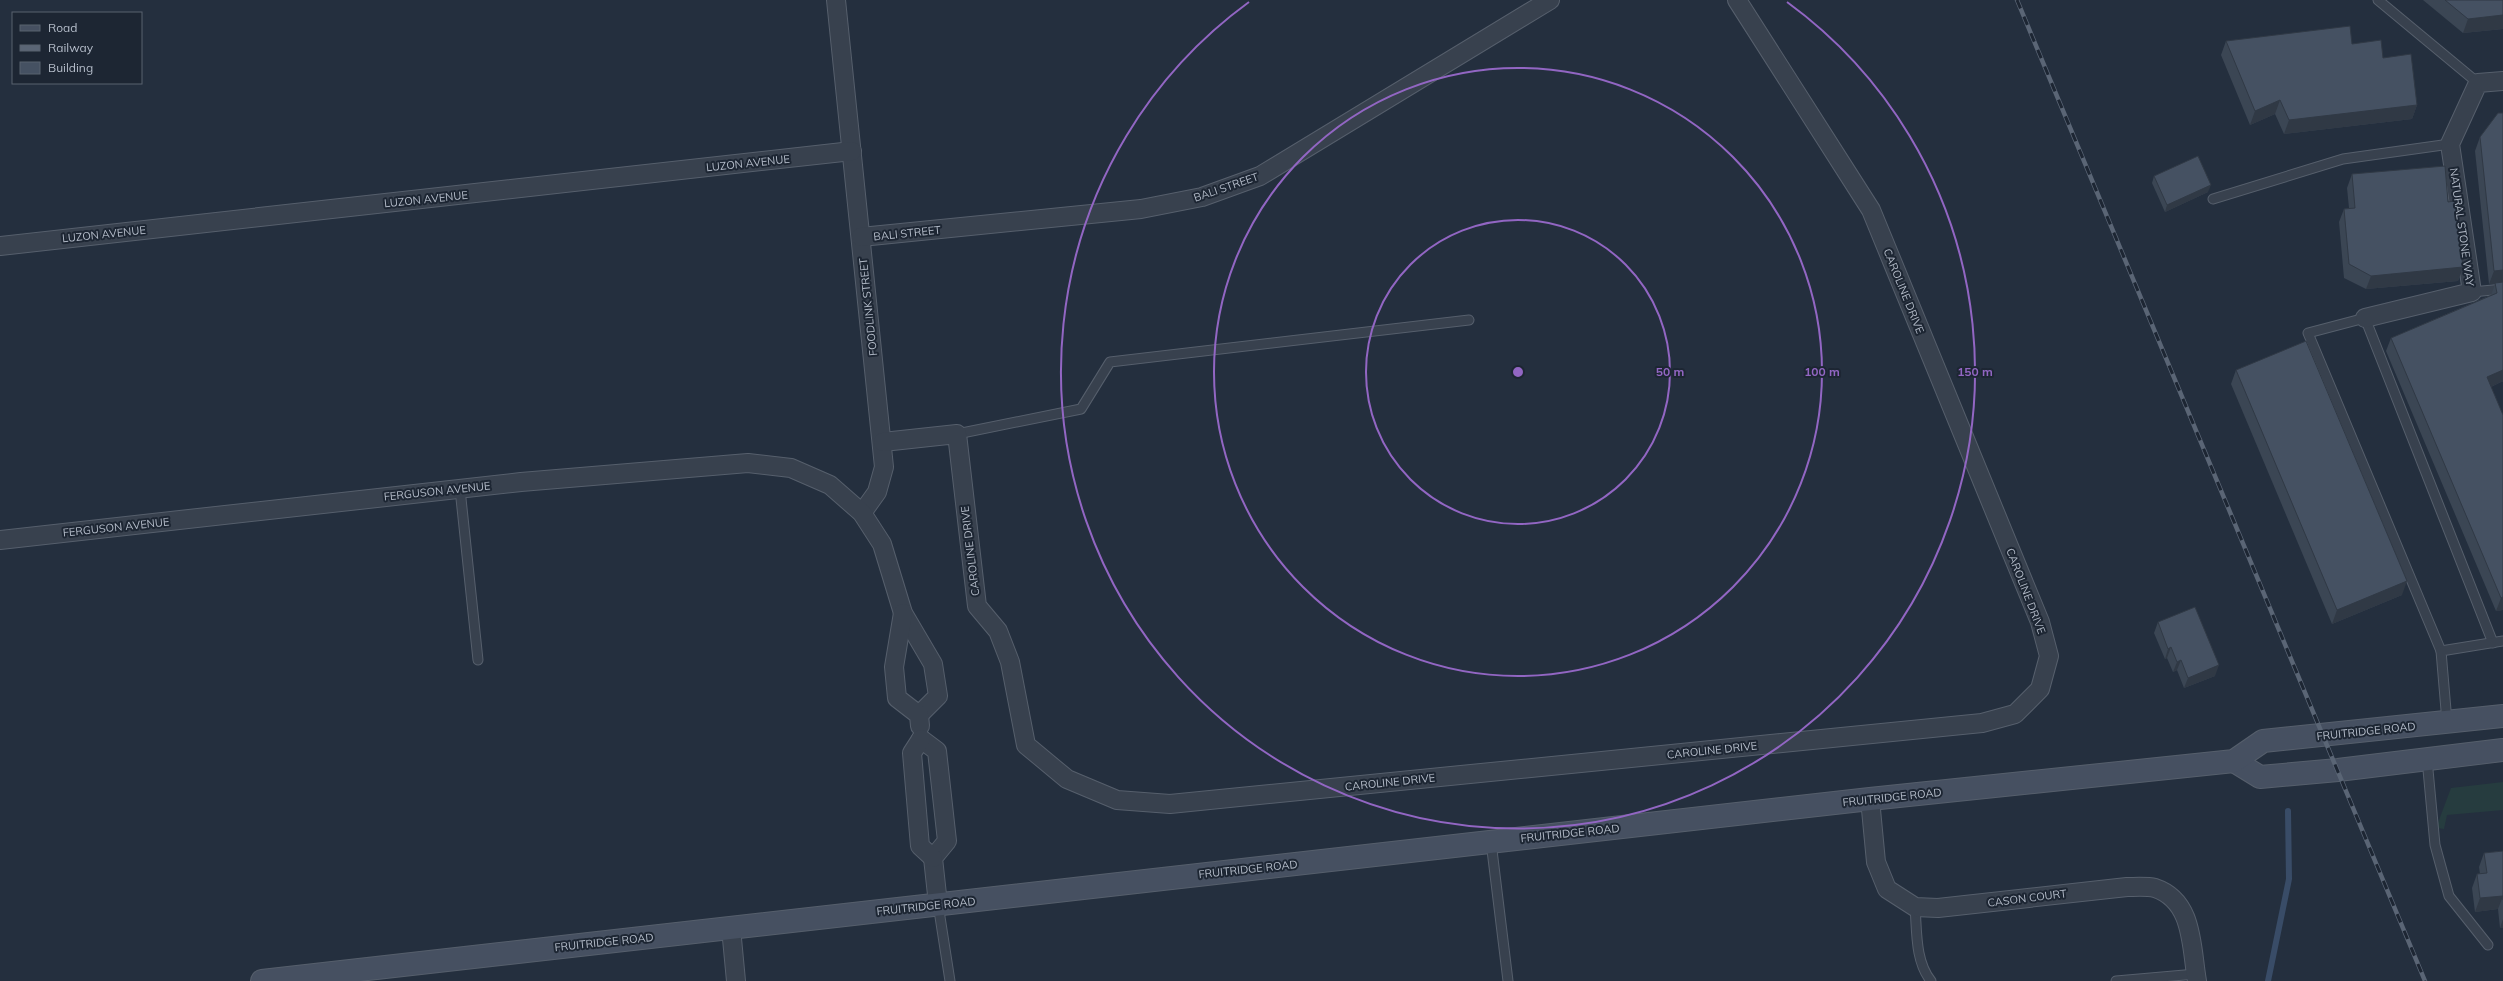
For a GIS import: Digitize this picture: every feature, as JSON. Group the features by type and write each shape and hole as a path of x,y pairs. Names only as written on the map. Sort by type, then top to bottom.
{"main road":[{"name":"FRUITRIDGE ROAD","path":"262,981 363,975 730,928 938,904 1870,799 2234,761 2263,741 2503,716"},
{"path":"2234,761 2260,777 2503,750"}],"street":[{"name":"FOODLINK STREET","path":"836,0 883,442 884,467 877,492 862,513"},
{"name":"CAROLINE DRIVE","path":"957,434 977,606 998,631 1010,662 1026,745 1067,779 1117,800 1170,804 1982,723 2015,714 2040,690 2049,656 2040,622 1870,210 1737,0"},
{"name":"BALI STREET","path":"861,237 1141,209 1202,197 1260,176 1547,1"},
{"path":"2450,144 2478,83 2503,80"},
{"name":"NATURAL STONE WAY","path":"2365,318 2472,292 2450,144"},
{"name":"LUZON AVENUE","path":"0,246 852,151"},
{"path":"883,442 957,434"},
{"name":"FERGUSON AVENUE","path":"0,540 460,489 748,463 790,468 830,485 862,513 882,544 904,613 933,664 938,696 919,714"},
{"path":"904,613 894,667 897,698 919,714 920,740 912,753 920,846 933,858 938,904"},
{"path":"920,740 937,751 947,841 933,858"},
{"path":"1870,799 1876,862 1887,889 1915,907"},
{"name":"CASON COURT","path":"1915,907 1938,908 2127,886 2154,888 2178,901 2190,928 2196,978"},
{"path":"730,928 736,981"}],"lane":[{"path":"2378,0 2478,83"},
{"path":"2213,199 2343,159 2450,144"},
{"path":"2472,292 2503,289"},
{"path":"2447,722 2441,651 2308,333 2365,318 2493,643"},
{"path":"957,434 1081,409 1110,362 1469,320"},
{"path":"460,489 478,660"},
{"path":"2441,651 2503,641"},
{"path":"2426,759 2434,845 2449,896 2488,945"},
{"path":"1491,842 1508,981"},
{"path":"938,904 950,981"},
{"path":"1915,907 1919,953 1925,974 1931,981"},
{"path":"2116,981 2196,978"}],"green space":[{"path":"2503,782 2503,810 2447,815 2444,829 2436,828 2451,788"}],"building":[{"path":"2445,0 2503,0 2503,15 2468,19"},
{"path":"2350,26 2352,44 2381,40 2383,58 2411,54 2417,105 2289,120 2280,100 2255,111 2226,41"},
{"path":"2498,113 2503,113 2503,270 2494,271 2480,137"},
{"path":"2198,156 2211,185 2167,205 2154,176"},
{"path":"2445,166 2448,202 2455,201 2463,267 2371,276 2349,264 2344,209 2355,208 2352,174"},
{"path":"2503,282 2503,370 2487,377 2503,415 2503,597 2501,598 2391,338 2497,293 2495,283"},
{"path":"2306,341 2407,581 2337,610 2236,370"},
{"path":"2195,607 2219,665 2188,678 2181,660 2177,662 2171,647 2168,649 2158,622"},
{"path":"2503,851 2503,896 2480,898 2477,874 2487,873 2484,853"}],"waterway":[{"path":"2268,981 2289,879 2288,811"}],"railway":[{"path":"2017,0 2425,981"}]}
